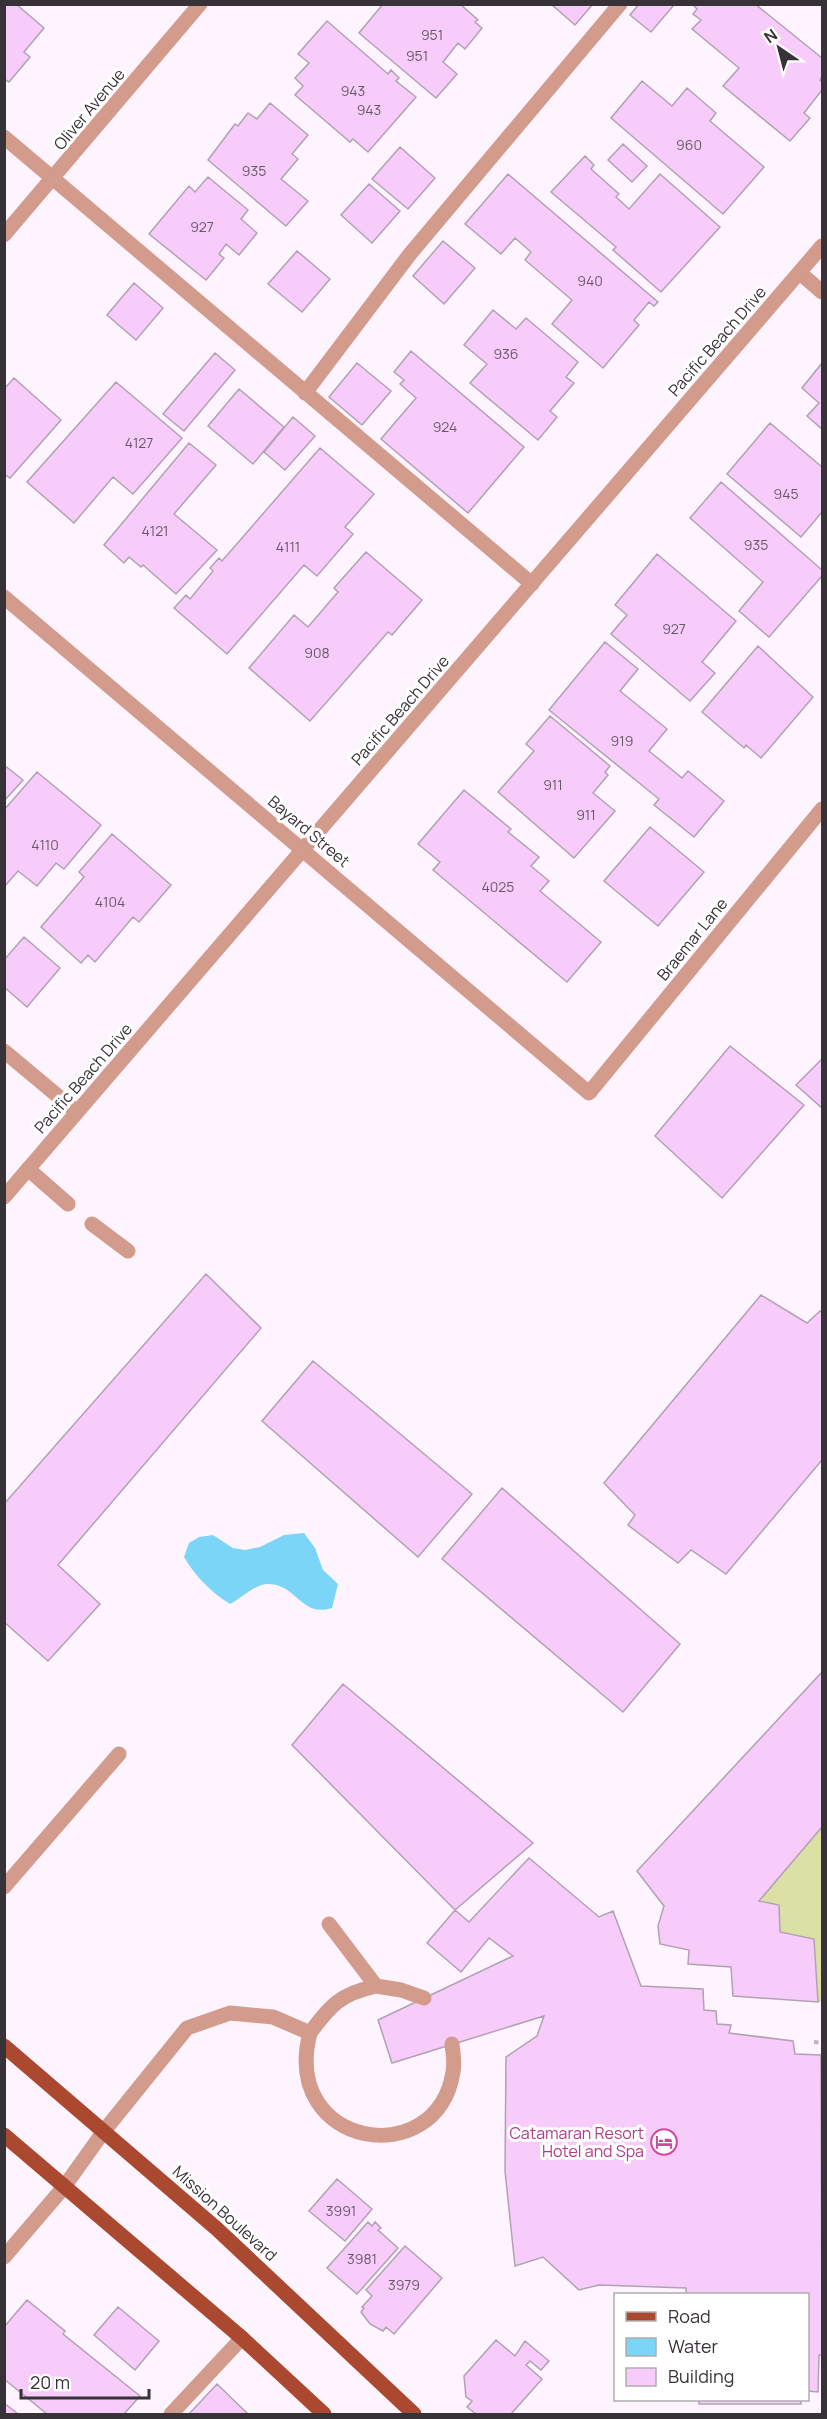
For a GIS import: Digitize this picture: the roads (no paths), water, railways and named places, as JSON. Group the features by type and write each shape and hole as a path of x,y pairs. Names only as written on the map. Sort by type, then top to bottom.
{"main road":[{"name":"Mission Boulevard","path":"4,2046 225,2236 414,2415"},
{"path":"4,2135 242,2338 324,2415"}],"street":[{"name":"Oliver Avenue","path":"4,235 200,4"},
{"path":"305,393 411,254 620,4"},
{"path":"4,137 532,584"},
{"name":"Pacific Beach Drive","path":"4,1197 822,246"},
{"path":"800,273 822,292"},
{"name":"Bayard Street","path":"4,597 589,1093"},
{"name":"Braemar Lane","path":"589,1093 822,809"},
{"path":"4,1051 77,1112"},
{"path":"28,1169 68,1204"},
{"path":"92,1224 128,1251"},
{"path":"4,1887 119,1754"},
{"path":"329,1924 376,1986"},
{"path":"424,1998 401,1990 376,1986 352,1992 331,2005 310,2033 306,2049 306,2075 315,2100 332,2120 356,2133 381,2136 407,2131 430,2117 446,2095 454,2071 452,2044"},
{"path":"4,2257 64,2187 104,2131 187,2028 230,2013 273,2017 310,2033"},
{"path":"171,2415 242,2338"}],"water":[{"path":"304,1533 315,1548 323,1570 338,1584 332,1608 322,1610 313,1608 286,1589 268,1584 253,1589 230,1604 204,1583 184,1557 189,1543 199,1537 213,1535 233,1548 245,1550 260,1547 284,1535"}],"place":[{"name":"Catamaran Resort Hotel and Spa","path":"664,2142"}]}
